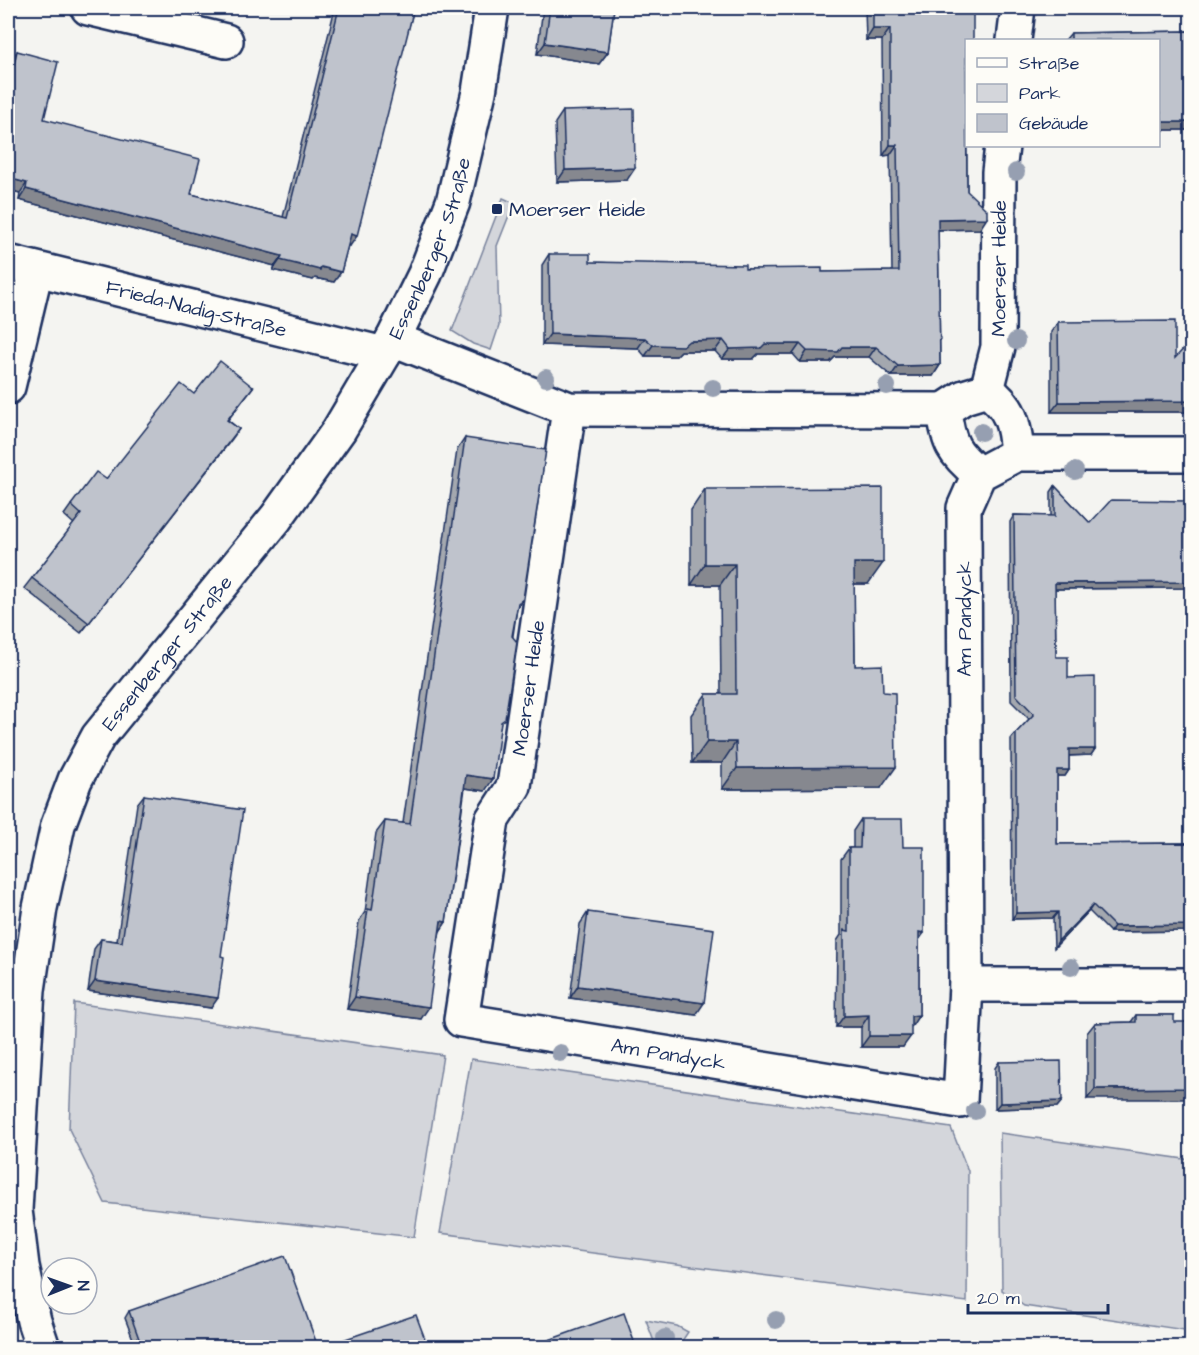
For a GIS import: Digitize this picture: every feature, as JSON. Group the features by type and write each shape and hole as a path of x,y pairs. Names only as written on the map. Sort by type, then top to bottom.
{"street":[{"path":"88,8 226,40"},
{"name":"Essenberger Straße","path":"43,1347 24,1277 11,1210 28,990 40,908 58,825 75,780 98,737 276,518 339,430 388,346 425,273 453,202 479,92 492,8"},
{"path":"1014,39 1018,8"},
{"name":"Moerser Heide","path":"987,390 998,347 999,172 1002,147"},
{"path":"8,387 22,266"},
{"name":"Frieda-Nadig-Straße","path":"22,266 388,346"},
{"path":"388,346 569,409 944,410 963,397 987,390 1002,401 1015,429 1017,454"},
{"name":"Moerser Heide","path":"492,820 514,786 569,409"},
{"path":"944,410 947,433 957,456 979,474 1017,454 1191,454"},
{"name":"Am Pandyck","path":"492,820 461,1020 960,1101 966,985 964,508 979,474"},
{"path":"966,985 1191,985"}],"green space":[{"path":"503,198 514,203 497,246 499,326 491,350 473,344 452,331"},
{"path":"74,1003 443,1055 414,1237 105,1203 69,1129"},
{"path":"471,1059 951,1128 968,1171 967,1302 440,1233"},
{"path":"1000,1133 1191,1160 1191,1331 1024,1306 1002,1290"},
{"path":"646,1320 677,1326 688,1332 678,1347 656,1347"}],"building":[{"path":"339,8 414,8 357,236 351,234 341,272 321,267 320,270 280,260 282,256 26,189 27,183 8,178 8,90 17,51 58,62 44,119 200,159 191,194 287,218"},
{"path":"550,8 614,8 608,52 545,43"},
{"path":"873,8 973,8 973,39 965,39 967,191 987,210 987,218 938,219 940,365 898,366 876,347 842,347 838,352 807,351 800,344 765,344 761,348 730,349 723,340 689,341 683,346 653,345 645,338 550,334 549,254 590,254 590,262 745,265 745,269 822,268 822,272 899,271 897,145 890,145 890,29 873,29"},
{"path":"1191,31 1191,122 1162,122 1160,39 1071,39 1071,33"},
{"path":"634,109 635,168 565,170 563,111"},
{"path":"1175,321 1175,358 1191,341 1191,401 1059,402 1058,322"},
{"path":"220,361 253,387 227,420 239,429 89,623 32,578 81,514 71,505 96,472 106,479 181,384 194,394"},
{"path":"465,438 546,450 523,599 518,603 512,636 517,642 505,719 501,722 493,779 466,775 446,922 441,921 429,1007 355,997 368,909 372,910 385,821 410,824"},
{"path":"1055,486 1090,523 1111,500 1191,501 1191,582 1055,583 1056,657 1068,657 1068,678 1095,677 1095,749 1069,749 1069,770 1057,770 1057,844 1191,843 1191,925 1114,926 1093,905 1058,941 1058,912 1016,913 1016,733 1034,714 1016,695 1014,515 1055,516"},
{"path":"883,488 883,563 854,563 855,666 882,665 883,692 895,693 896,767 737,768 736,742 707,742 706,694 736,694 735,564 705,564 705,489"},
{"path":"144,795 243,810 221,956 224,957 218,998 95,981 101,939 122,942"},
{"path":"861,819 902,819 903,847 924,847 924,933 919,932 919,1015 911,1016 911,1036 869,1036 869,1015 844,1016 844,930 849,931 849,848 860,848"},
{"path":"588,912 714,929 704,1003 578,986"},
{"path":"1136,1015 1174,1015 1174,1022 1191,1022 1191,1088 1095,1089 1095,1023 1136,1022"},
{"path":"1061,1061 1062,1101 1000,1103 999,1062"},
{"path":"285,1256 318,1347 142,1347 129,1311"},
{"path":"624,1313 636,1347 548,1347 546,1341"},
{"path":"416,1315 428,1347 322,1347"}],"place":[{"name":"Moerser Heide","path":"497,209"}]}
